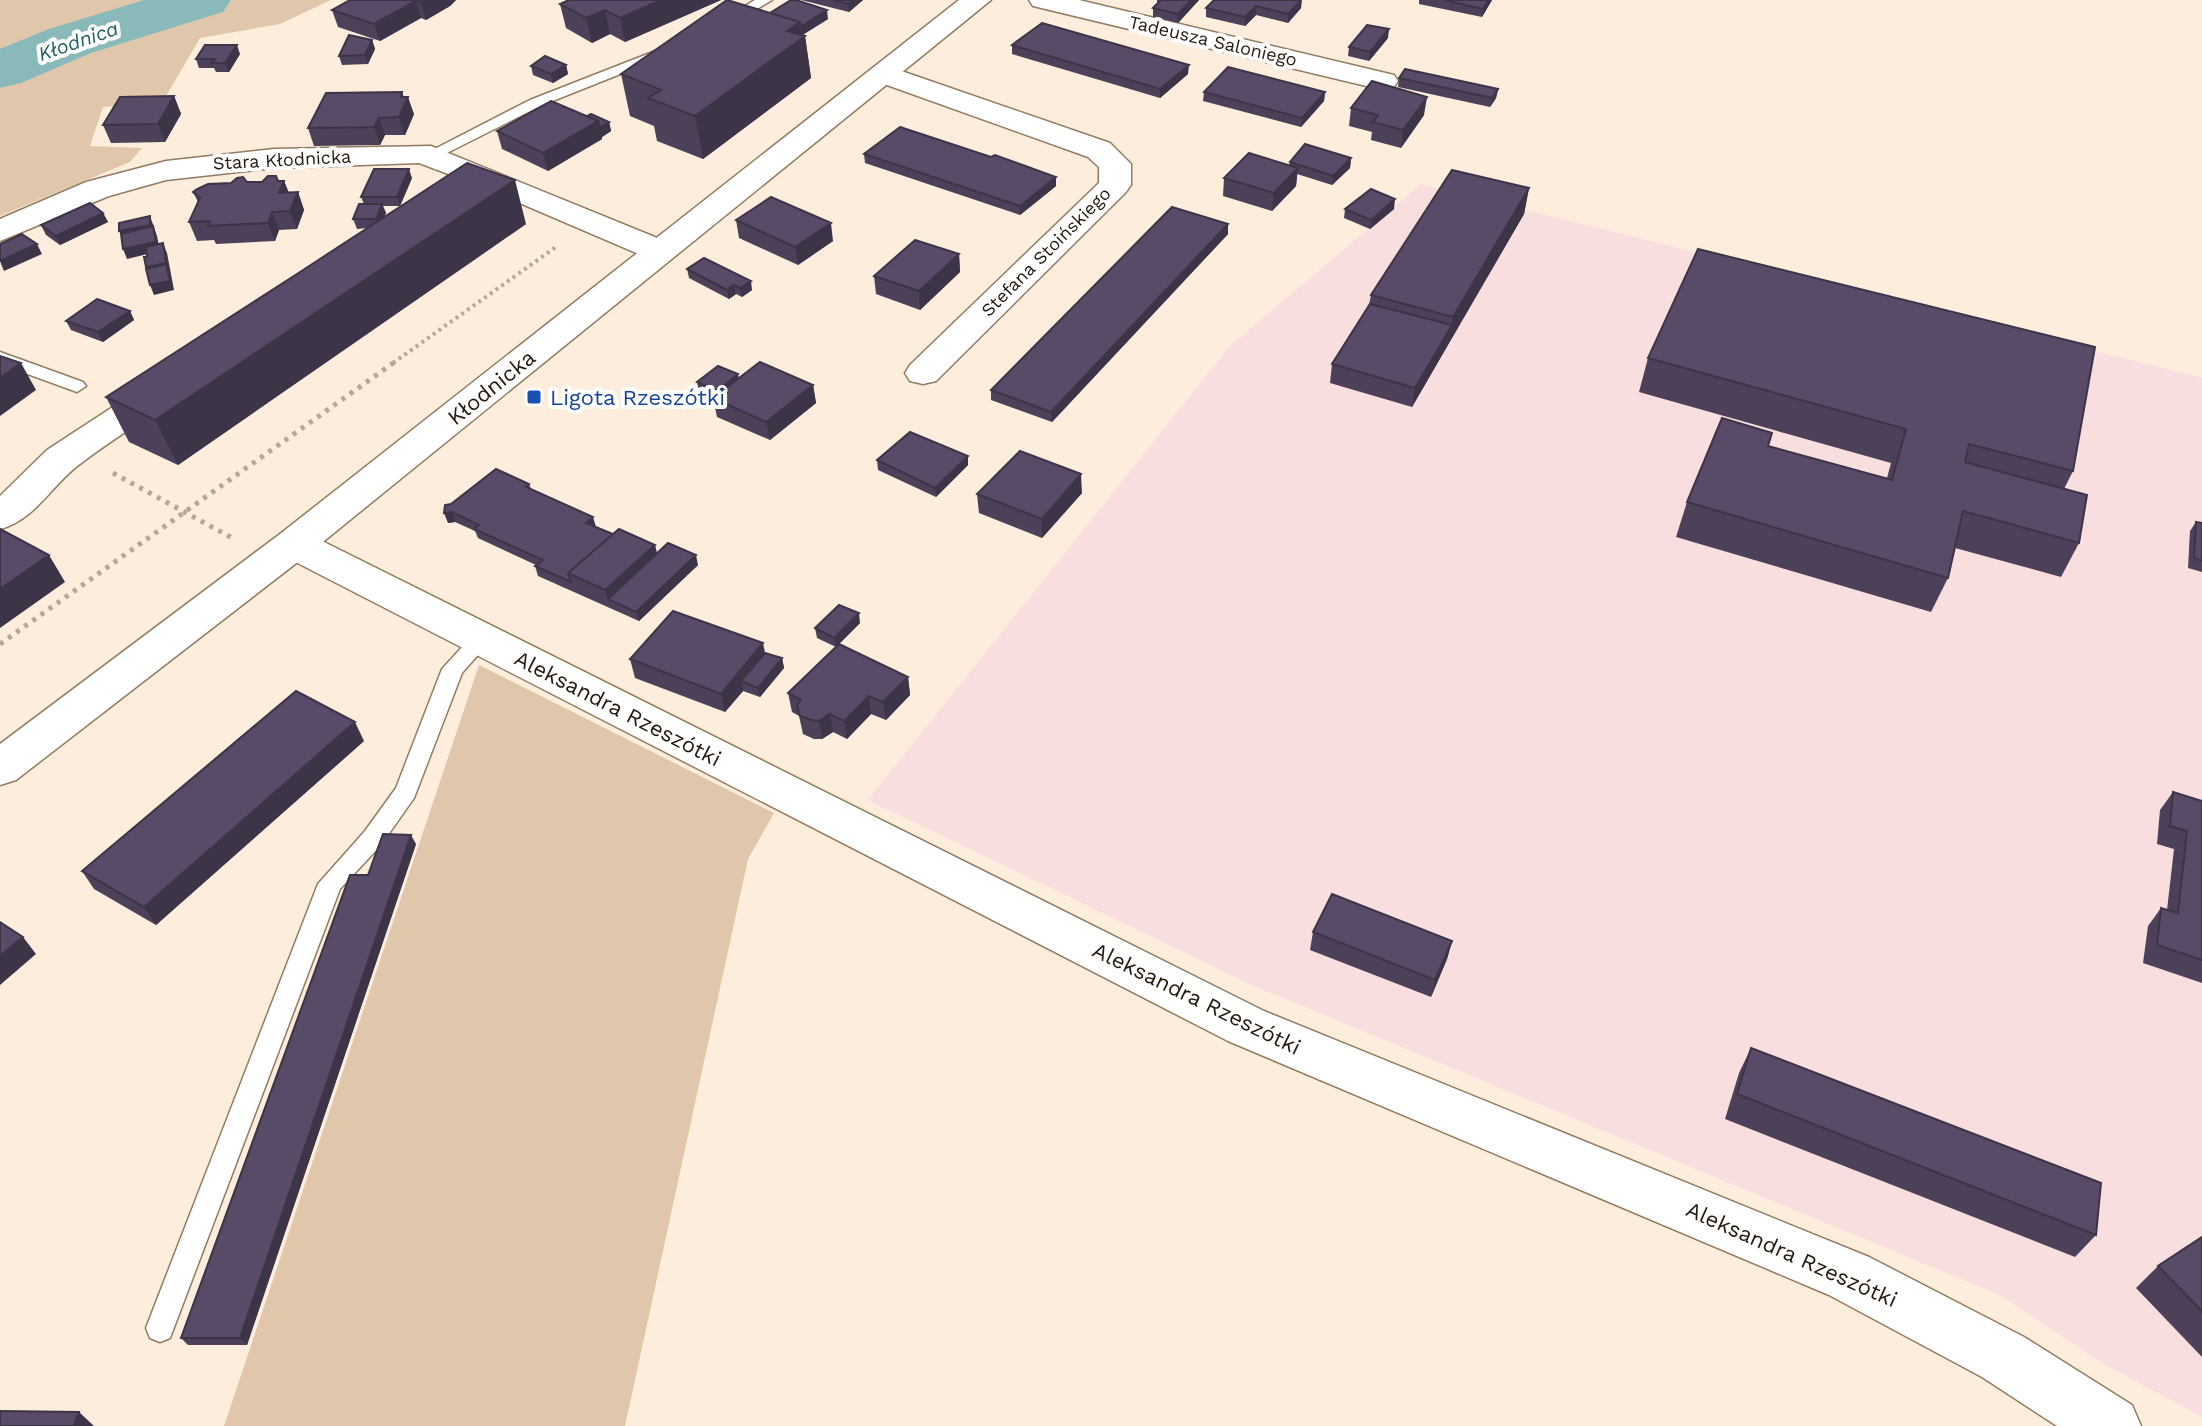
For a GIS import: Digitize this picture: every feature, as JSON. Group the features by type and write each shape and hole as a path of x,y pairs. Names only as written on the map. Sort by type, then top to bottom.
{"street":[{"name":"Kłodnicka","path":"0,768 294,544 977,0"},
{"name":"Tadeusza Saloniego","path":"1043,0 1383,81"},
{"name":"Stefana Stoińskiego","path":"884,74 1099,150 1115,164 1115,185 923,373"},
{"name":"Stara Kłodnicka","path":"0,231 128,179 169,170 241,159 431,155 472,186 592,222 660,251"},
{"path":"0,516 27,495 61,459 192,371"},
{"name":"Aleksandra Rzeszótki","path":"294,544 1246,1026 1849,1276 1936,1319 2111,1426"}],"lane":[{"path":"718,26 765,0"},
{"name":"Stara Kłodnicka","path":"431,155 535,103 680,45"},
{"path":"0,358 77,386"},
{"path":"160,1328 330,884 373,838 406,792 453,669 481,639"}],"path":[{"path":"1,642 592,222"},
{"path":"72,451 239,541"}],"shaded area":[{"path":"0,0 331,0 280,24 200,38 162,103 103,107 90,146 142,148 130,162 0,216"},
{"path":"1421,184 2202,378 2202,1417 2102,1363 2002,1296 1252,985 868,800 1230,346"},
{"path":"479,665 774,813 748,859 625,1426 224,1426"}],"building":[{"path":"350,0 426,0 421,3 416,1 374,24 332,10"},
{"path":"569,0 661,0 620,18 605,10 586,18 560,4"},
{"path":"727,0 800,22 787,31 805,36 695,116 648,98 661,90 621,74"},
{"path":"791,0 827,10 800,27 800,22 770,13"},
{"path":"1161,0 1191,0 1178,14 1153,8"},
{"path":"1214,0 1301,0 1288,14 1256,6 1245,17 1206,8"},
{"path":"1444,0 1488,0 1483,9"},
{"path":"1042,23 1189,65 1160,89 1012,45"},
{"path":"1367,25 1389,29 1370,52 1349,47"},
{"path":"349,35 372,40 365,55 339,56"},
{"path":"205,45 237,45 225,63 212,63 215,59 196,59"},
{"path":"545,56 566,65 551,74 531,66"},
{"path":"1228,67 1325,92 1302,118 1204,92"},
{"path":"1405,69 1498,89 1492,98 1399,78"},
{"path":"1372,81 1427,97 1403,130 1373,122 1378,115 1351,108"},
{"path":"402,92 401,97 408,97 399,117 379,118 374,127 308,128 326,93"},
{"path":"174,96 158,124 103,125 120,97"},
{"path":"551,101 598,121 543,153 497,131"},
{"path":"591,114 609,122 600,127 598,121 587,116"},
{"path":"900,127 1056,177 1020,206 864,154"},
{"path":"1305,144 1351,158 1333,176 1290,162"},
{"path":"1249,153 1298,168 1274,193 1224,178"},
{"path":"467,163 515,180 155,420 106,397 297,274"},
{"path":"374,169 409,169 397,197 361,197"},
{"path":"1452,170 1529,188 1453,317 1371,295"},
{"path":"268,176 284,181 279,193 298,192 290,211 272,212 268,223 208,226 210,221 189,222 200,198 193,192 197,189 208,184 231,183 243,177 247,182 262,182"},
{"path":"1371,189 1395,199 1371,220 1345,209"},
{"path":"771,197 831,223 795,247 736,220"},
{"path":"90,203 103,213 56,236 41,225"},
{"path":"359,204 382,204 376,219 353,219"},
{"path":"1172,207 1228,224 1051,412 991,390"},
{"path":"150,216 150,225 119,231 119,223"},
{"path":"153,226 156,242 123,249 121,234"},
{"path":"22,234 37,244 0,261 0,244"},
{"path":"915,240 959,254 919,291 874,276"},
{"path":"163,243 166,263 146,267 146,247"},
{"path":"1698,249 2095,347 2073,471 1969,444 1965,462 2087,495 2079,543 1963,511 1948,578 1687,502 1722,418 1772,433 1768,446 1892,480 1906,429 1648,358"},
{"path":"704,258 751,281 740,288 734,285 727,290 687,269"},
{"path":"166,264 170,281 150,285 146,269"},
{"path":"97,299 130,311 98,332 66,321"},
{"path":"1370,304 1452,325 1415,388 1332,364"},
{"path":"0,356 21,363 0,378"},
{"path":"760,362 813,385 766,422 713,398"},
{"path":"718,366 738,374 718,391 697,382"},
{"path":"910,432 968,456 935,488 877,460"},
{"path":"1020,451 1081,474 1042,519 977,494"},
{"path":"496,469 529,484 526,487 593,517 586,523 613,534 568,573 571,582 535,566 543,560 474,529 479,525 452,512 444,513 445,505 451,504"},
{"path":"2196,522 2202,523 2202,561 2194,558"},
{"path":"0,529 49,555 0,589"},
{"path":"619,529 655,545 605,590 568,573"},
{"path":"668,543 696,555 636,612 608,599"},
{"path":"839,605 859,613 834,638 815,628"},
{"path":"673,611 763,643 721,694 630,659"},
{"path":"839,644 908,677 883,702 869,696 844,721 830,714 819,721 800,716 797,705 801,700 788,693"},
{"path":"765,653 782,658 758,688 741,681"},
{"path":"296,691 355,722 144,907 82,871"},
{"path":"2173,792 2202,801 2202,960 2157,945 2161,908 2178,913 2187,831 2170,826"},
{"path":"383,834 411,835 240,1338 181,1338 350,875 368,875"},
{"path":"1332,894 1452,941 1435,980 1313,932"},
{"path":"0,922 23,937 0,956"},
{"path":"1751,1048 2101,1183 2096,1235 1737,1094"},
{"path":"2202,1237 2202,1311 2158,1266"},
{"path":"0,1411 79,1412 74,1426 0,1426"}],"waterway":[{"name":"Kłodnica","path":"0,70 70,41 203,0"}],"place":[{"name":"Ligota Rzeszótki","path":"534,397"}]}
